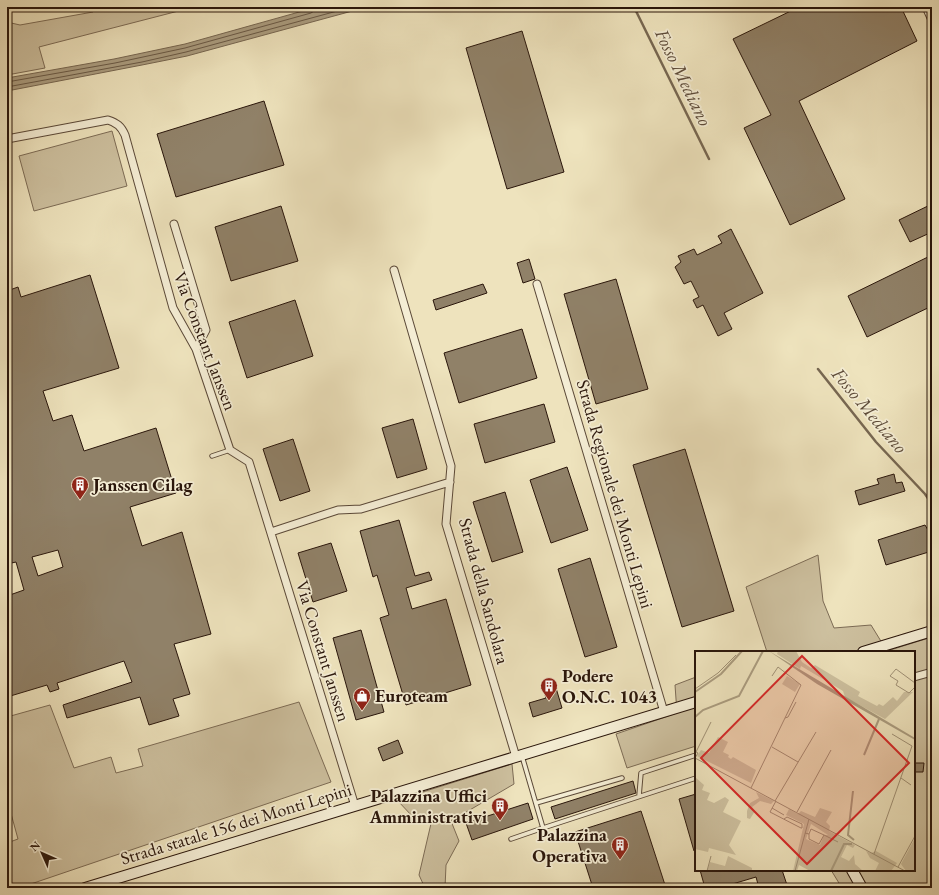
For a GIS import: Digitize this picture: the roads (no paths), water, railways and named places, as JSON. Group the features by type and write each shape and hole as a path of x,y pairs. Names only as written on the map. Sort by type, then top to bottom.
{"main road":[{"path":"866,651 932,631"},
{"name":"Strada statale 156 dei Monti Lepini","path":"84,888 695,702"},
{"path":"853,871 862,888"}],"street":[{"path":"926,7 932,20"},
{"name":"Via Constant Janssen","path":"7,139 108,120 116,122 122,128 173,308 196,349 230,450 249,462 355,806"},
{"path":"174,224 206,330 196,349"},
{"name":"Strada della Sandolara","path":"394,270 451,466 446,524 519,756"},
{"name":"Strada Regionale dei Monti Lepini","path":"537,284 664,712"},
{"path":"271,532 338,510 362,509 450,482"},
{"path":"915,677 932,672"}],"lane":[{"path":"212,456 230,450"},
{"path":"639,796 641,773 695,755"},
{"path":"519,756 536,803 543,828"},
{"path":"536,803 622,778"},
{"path":"511,839 695,778"}],"water":[{"path":"317,7 367,7 187,56 7,91 7,78 114,59 185,44"}],"waterway":[{"name":"Fosso Mediano","path":"634,7 709,159"},
{"name":"Fosso Mediano","path":"818,369 876,442 925,494 932,504"}],"place":[{"name":"Janssen Cilag","path":"80,500"},
{"name":"Podere O.N.C. 1043","path":"549,701"},
{"name":"Euroteam","path":"362,711"},
{"name":"Palazzina Uffici Amministrativi","path":"500,821"},
{"name":"Palazzina Operativa","path":"620,860"}]}
